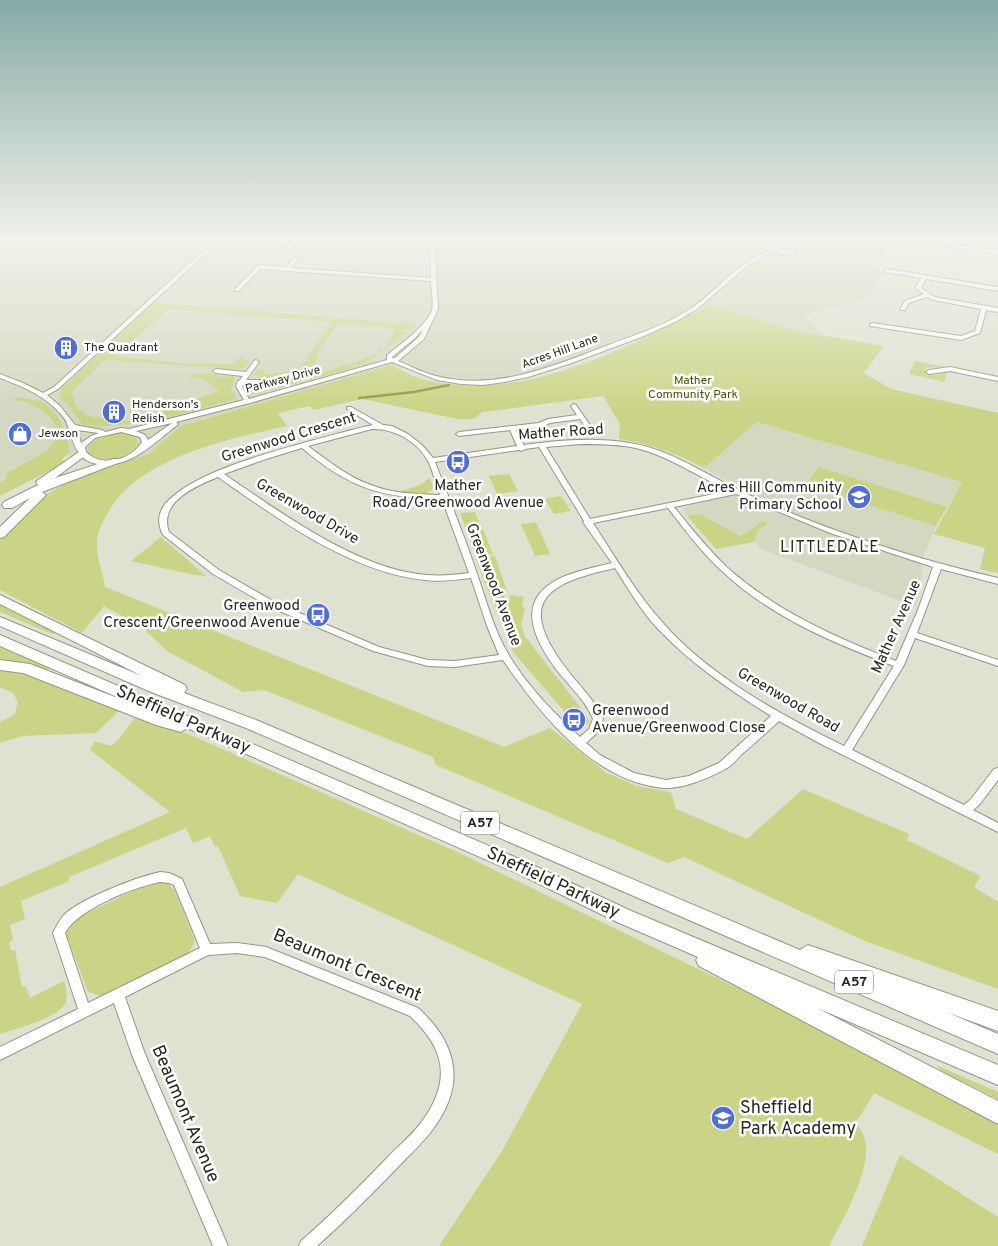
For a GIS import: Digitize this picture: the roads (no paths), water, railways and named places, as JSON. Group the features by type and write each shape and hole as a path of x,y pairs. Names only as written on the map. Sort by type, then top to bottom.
{"highway":[{"path":"0,534 23,510 64,473 82,452"},
{"path":"3,505 64,473 117,461"},
{"path":"0,599 250,724"},
{"name":"Sheffield Parkway","path":"0,621 156,688 250,724 998,1044"},
{"name":"Sheffield Parkway","path":"0,640 527,870 623,916 998,1075"},
{"path":"0,665 25,668 161,722 216,734"},
{"path":"623,916 998,1112"},
{"path":"710,921 917,990 998,1021"}],"street":[{"path":"43,395 56,388 156,296"},
{"name":"Parkway Drive","path":"73,427 98,432 130,431 248,402 357,372 389,359 397,359 422,338 436,302 435,296"},
{"name":"Acres Hill Lane","path":"389,359 439,379 458,382 500,382 524,378 632,338 677,318 710,296"},
{"path":"903,309 907,302 924,296"},
{"path":"930,296 998,310"},
{"path":"872,325 946,337 967,337 978,332 984,308"},
{"path":"248,402 240,389 240,382 256,362"},
{"path":"930,372 950,369 998,379"},
{"path":"216,371 247,374"},
{"path":"0,376 43,395 56,405 73,427 76,444 85,457 96,461 117,461 131,456 143,447 145,442 142,436 130,431"},
{"path":"240,382 264,382"},
{"path":"574,406 589,428"},
{"name":"Greenwood Avenue","path":"350,408 380,426 396,430 422,449 431,460 443,497 505,657 529,691 553,718 596,758 631,776 666,784 690,780 723,766 778,716"},
{"path":"462,444 458,432 512,428 581,417"},
{"name":"Parkway Drive","path":"143,447 181,420"},
{"name":"Greenwood Crescent","path":"380,426 253,461 194,485 168,504 162,526 166,533 216,572 291,613 344,637 406,659 455,664 484,662 505,657"},
{"path":"512,428 522,449"},
{"path":"82,452 86,442 109,431"},
{"name":"Mather Road","path":"431,460 581,442 632,446 675,460 736,492 823,528 938,565 998,581"},
{"path":"305,446 341,474 364,487 382,493 402,496 443,497"},
{"name":"Greenwood Road","path":"542,446 587,522 642,604 666,632 729,686 778,716 998,828"},
{"name":"Greenwood Drive","path":"219,474 312,534 362,559 399,573 422,578 473,575"},
{"path":"587,522 736,492"},
{"path":"670,506 707,552 738,581 776,609 818,632 899,665"},
{"path":"580,743 593,731 598,719 593,706 561,668 541,638 535,617 540,598 555,584 572,576 616,565"},
{"name":"Mather Avenue","path":"846,751 899,665 938,565"},
{"path":"912,634 998,663"},
{"path":"965,810 975,802 998,772"},
{"path":"85,1012 59,933 70,916 84,908 146,880 171,878 178,882 207,950"},
{"name":"Beaumont Crescent","path":"0,1054 207,950 249,948 266,952 414,1012 430,1024 441,1040 447,1060 446,1083 441,1103 429,1123 354,1203 306,1246"},
{"name":"Beaumont Avenue","path":"118,995 139,1055 216,1244"}],"waterway":[{"path":"359,398 414,392 449,385"}],"place":[{"name":"The Quadrant","path":"66,348"},
{"name":"Henderson's Relish","path":"114,412"},
{"name":"Jewson","path":"20,434"},
{"name":"Mather Road/Greenwood Avenue","path":"458,462"},
{"name":"Acres Hill Community Primary School","path":"859,497"},
{"name":"Greenwood Crescent/Greenwood Avenue","path":"318,615"},
{"name":"Greenwood Avenue/Greenwood Close","path":"574,720"},
{"name":"Sheffield Park Academy","path":"723,1118"}],"district":[{"name":"LITTLEDALE","path":"830,548"}],"park label":[{"name":"Mather Community Park","path":"693,388"}]}
